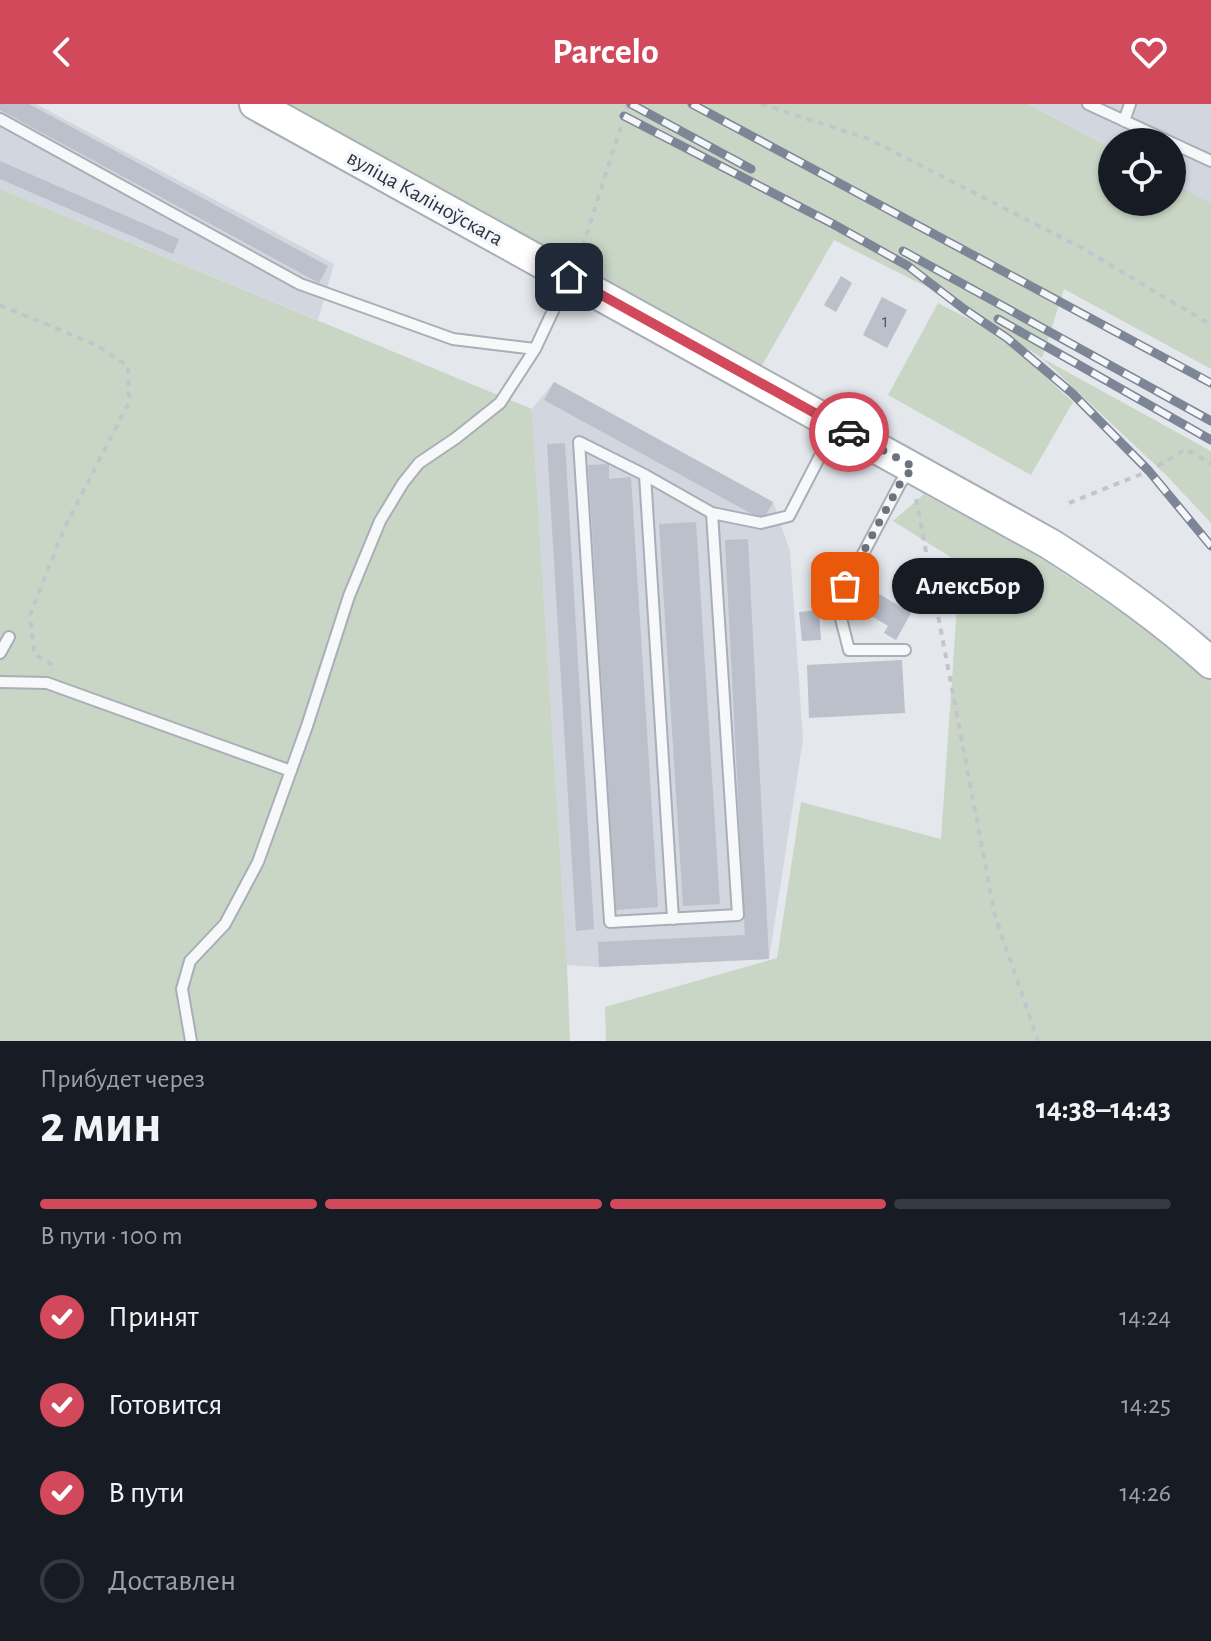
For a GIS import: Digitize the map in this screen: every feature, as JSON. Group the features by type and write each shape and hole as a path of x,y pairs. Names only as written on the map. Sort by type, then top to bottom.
{"street":[{"name":"вуліца Каліноўскага","path":"255,104 836,425 907,475 1050,544 1173,629 1211,663"}],"lane":[{"path":"1088,104 1140,128"},
{"path":"1124,121 1130,104"},
{"path":"0,119 300,284 453,339 535,349"},
{"path":"1186,149 1211,161"},
{"path":"191,1041 182,989 190,961 225,924 258,862 349,596 380,521 419,463 500,403 535,349 569,277"},
{"path":"712,513 738,915 610,922 579,442 712,513 761,523 789,516 836,425"},
{"path":"645,475 673,919"},
{"path":"905,650 849,650 837,603 907,475"},
{"path":"0,653 9,637"},
{"path":"0,682 47,683 291,771"}],"path":[{"path":"569,277 581,253 628,104"},
{"path":"761,104 869,139 1082,248 1211,325"},
{"path":"0,305 96,345 128,366 129,402 64,529 30,615 34,654 58,668"},
{"path":"1069,503 1149,471 1186,449 1211,464"},
{"path":"907,475 917,500 995,916 1038,1041"}],"shaded area":[{"path":"0,104 36,104 334,264 318,320 0,189"},
{"path":"1030,104 1211,104 1211,203 1186,190 1186,128 1098,128 1098,141"},
{"path":"554,382 773,502 790,551 803,740 769,959 599,967 567,965 532,409"}],"green space":[{"path":"281,104 1029,104 1098,141 1098,216 1186,216 1186,190 1211,203 1211,369 1064,289 1042,358 939,293 834,240 761,367"},
{"path":"0,189 532,409 570,1041 0,1041"},
{"path":"938,303 998,334 1073,402 1031,475 888,395"},
{"path":"1042,358 1211,451 1211,523 1167,476"},
{"path":"924,494 1039,557 1145,628 1211,681 1211,1041 606,1041 605,1007 777,958 801,802 941,839 960,563 893,521"}],"building":[{"path":"0,104 29,104 328,266 319,283 0,110"},
{"path":"0,161 179,239 173,254 0,179"},
{"path":"841,276 852,283 836,312 824,305"},
{"path":"882,297 907,310 887,348 863,335"},
{"path":"554,382 773,502 763,520 544,400"},
{"path":"565,443 594,929 576,931 547,444"},
{"path":"609,464 609,479 631,477 658,907 616,910 588,465"},
{"path":"696,522 720,904 683,906 659,524"},
{"path":"748,539 769,959 599,967 598,942 745,935 725,540"},
{"path":"859,582 911,613 896,640 884,633 888,626 847,601"},
{"path":"819,610 821,640 802,641 799,612"},
{"path":"902,660 905,713 809,718 807,665"}],"railway":[{"path":"631,104 751,169"},
{"path":"692,104 1211,383"},
{"path":"624,116 908,266 1007,338 1072,393 1149,471 1211,546"},
{"path":"903,251 1211,421"},
{"path":"998,319 1211,440"}],"way so far":[{"path":"845,586 901,482 914,467 849,432"}],"place":[{"name":"АлексБор","path":"845,586"}],"route":[{"path":"569,277 849,432"}]}
